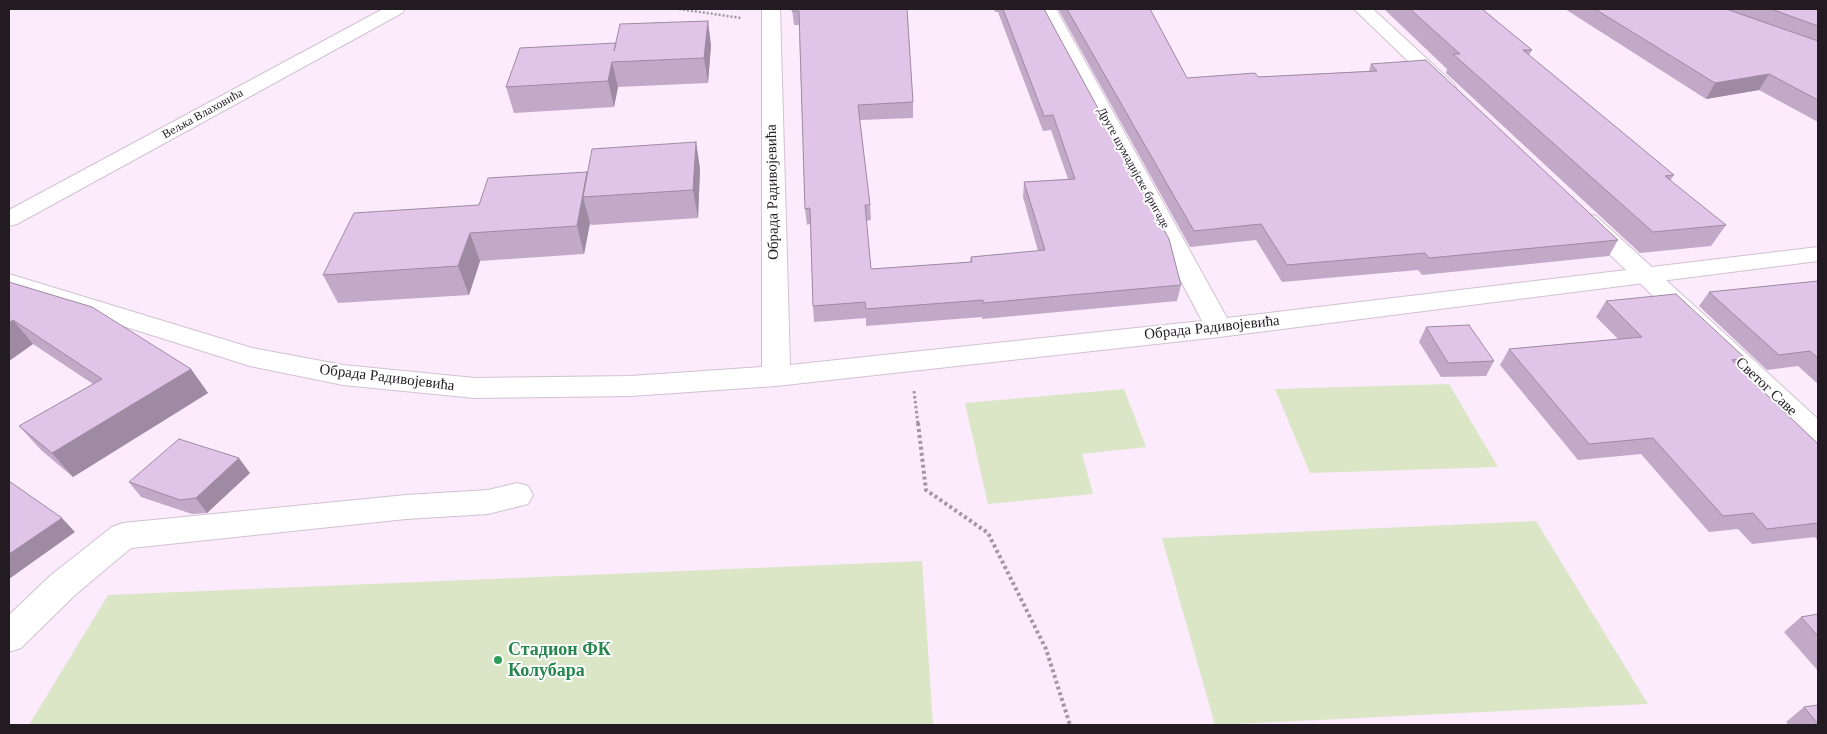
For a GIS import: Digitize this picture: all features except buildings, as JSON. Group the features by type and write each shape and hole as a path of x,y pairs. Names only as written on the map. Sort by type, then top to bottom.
{"street":[{"name":"Вељка Влаховића","path":"9,219 396,9"},
{"name":"Обрада Радивојевића","path":"771,9 776,376"},
{"name":"Друге шумадијске бригаде","path":"1047,9 1219,328"},
{"path":"1363,9 1462,102"},
{"name":"Светог Саве","path":"1576,209 1818,436"},
{"name":"Обрада Радивојевића","path":"9,282 250,357 343,376 475,388 632,386 776,376 1219,328 1818,254"},
{"path":"9,637 64,585 123,536 406,507 488,502 517,495"}],"path":[{"path":"679,9 743,18"},
{"path":"910,361 926,490 988,533 1046,649 1070,725"}],"green space":[{"path":"1449,384 1498,467 1310,473 1275,389"},
{"path":"1124,389 1146,447 1082,454 1093,494 988,504 965,403"},
{"path":"1536,521 1648,704 1215,725 1162,538"},
{"name":"Стадион ФК Колубара","path":"922,561 933,725 29,725 108,595"}],"place":[{"name":"Стадион ФК Колубара","path":"498,660"}]}
